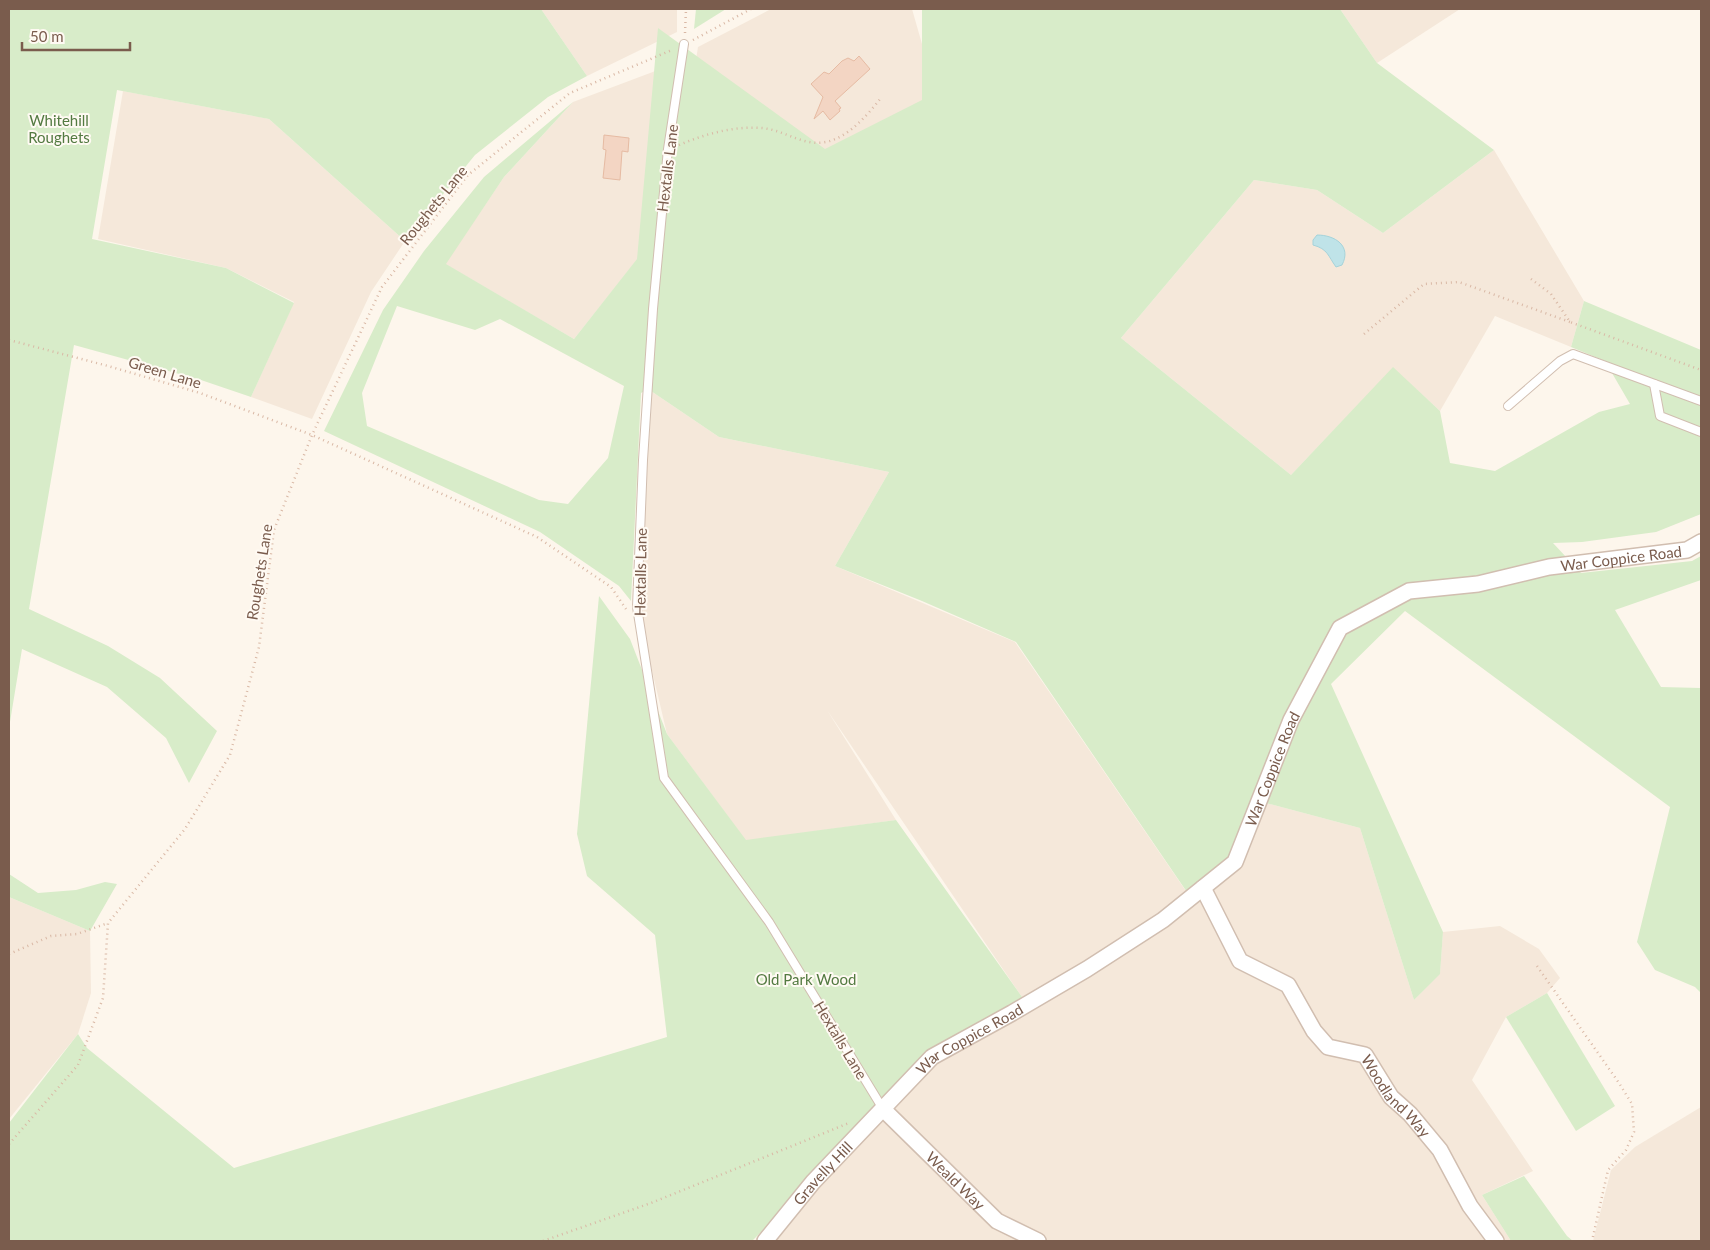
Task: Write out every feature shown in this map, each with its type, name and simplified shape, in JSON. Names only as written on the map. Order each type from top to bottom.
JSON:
[{"type":"street","name":"War Coppice Road","points":[[883,1109],[932,1057],[1087,969],[1163,920],[1235,862],[1292,720],[1340,628],[1409,591],[1478,584],[1549,567],[1687,550],[1701,542]]},
{"type":"street","name":"Woodland Way","points":[[1203,888],[1240,961],[1288,985],[1314,1031],[1328,1046],[1365,1055],[1391,1097],[1410,1114],[1440,1150],[1470,1206],[1496,1241]]},
{"type":"street","name":"Gravelly Hill","points":[[765,1241],[813,1182],[883,1109]]},
{"type":"street","name":"Weald Way","points":[[883,1109],[996,1221],[1038,1241]]},
{"type":"lane","name":"Hextalls Lane","points":[[684,44],[668,149],[653,309],[636,607],[664,778],[769,922],[883,1109]]},
{"type":"lane","points":[[1508,406],[1560,361],[1573,354],[1701,401]]},
{"type":"lane","points":[[1654,384],[1660,416],[1701,432]]},
{"type":"path","points":[[684,44],[686,9]]},
{"type":"path","points":[[684,44],[751,9]]},
{"type":"path","name":"Roughets Lane","points":[[108,924],[185,829],[230,755],[259,647],[274,530],[312,435],[382,287],[468,176],[570,93],[684,44]]},
{"type":"path","points":[[668,149],[719,131],[748,128],[763,128],[810,143],[828,141],[844,135],[881,98]]},
{"type":"path","points":[[1531,279],[1551,294],[1570,322]]},
{"type":"path","points":[[1364,334],[1424,284],[1459,282],[1701,370]]},
{"type":"path","name":"Green Lane","points":[[9,340],[200,393],[312,435],[537,537],[611,587],[640,631]]},
{"type":"path","points":[[9,954],[51,936],[77,934],[108,924],[103,998],[78,1065],[9,1144]]},
{"type":"path","points":[[1537,966],[1620,1083],[1632,1104],[1634,1132],[1626,1150],[1608,1170],[1592,1241]]},
{"type":"path","points":[[543,1241],[651,1203],[857,1120]]},
{"type":"shaded area","points":[[541,9],[677,9],[677,32],[587,76]]},
{"type":"shaded area","points":[[771,9],[912,9],[940,107],[819,169],[691,91],[698,47]]},
{"type":"shaded area","points":[[1340,9],[1460,9],[1377,63]]},
{"type":"shaded area","points":[[674,64],[649,245],[574,339],[445,264],[504,177],[573,102]]},
{"type":"shaded area","points":[[123,91],[269,119],[405,241],[371,292],[312,419],[251,397],[294,302],[226,268],[98,239]]},
{"type":"shaded area","points":[[1494,150],[1584,301],[1571,347],[1495,316],[1440,411],[1393,368],[1291,475],[1121,338],[1254,180],[1317,190],[1383,233]]},
{"type":"shaded area","points":[[648,389],[719,437],[889,472],[835,566],[1015,642],[1190,897],[1262,802],[1360,828],[1414,1000],[1440,973],[1443,932],[1500,926],[1539,949],[1560,978],[1547,993],[1506,1017],[1472,1080],[1533,1171],[1482,1195],[1511,1241],[767,1241],[932,1057],[1026,1003],[827,710],[896,820],[746,841],[667,734],[637,607]]},
{"type":"shaded area","points":[[9,897],[90,931],[91,993],[78,1034],[9,1119]]},
{"type":"shaded area","points":[[1701,1107],[1701,1241],[1593,1241],[1611,1170],[1635,1147]]},
{"type":"green space","name":"Whitehill Roughets","points":[[9,9],[541,9],[587,76],[548,97],[475,155],[405,241],[269,119],[117,90],[92,239],[226,268],[294,303],[251,397],[201,380],[74,345],[29,609],[108,646],[160,678],[217,731],[189,783],[166,738],[107,687],[22,649],[9,728]]},
{"type":"green space","points":[[696,9],[726,9],[694,29]]},
{"type":"green space","points":[[922,9],[1340,9],[1377,63],[1494,150],[1383,233],[1317,190],[1254,180],[1121,338],[1291,475],[1393,367],[1440,411],[1450,463],[1495,471],[1599,412],[1630,404],[1605,361],[1571,347],[1584,301],[1701,350],[1701,514],[1656,532],[1582,542],[1553,543],[1581,573],[1692,561],[1701,556],[1701,580],[1615,610],[1661,687],[1701,688],[1701,993],[1695,987],[1655,970],[1637,942],[1670,807],[1405,611],[1331,684],[1443,932],[1440,974],[1414,1000],[1360,828],[1262,802],[1235,862],[1191,898],[1016,642],[835,566],[889,472],[719,437],[648,389],[641,393],[631,601],[619,586],[540,532],[324,431],[383,310],[424,251],[484,177],[573,102],[504,177],[446,264],[574,339],[637,259],[658,28],[825,149],[922,100]],"holes":[[[397,306],[475,330],[500,319],[624,386],[608,458],[568,504],[539,500],[367,426],[362,393]]]},
{"type":"green space","name":"Old Park Wood","points":[[599,596],[630,639],[667,734],[746,840],[896,820],[1027,1004],[932,1057],[753,1240],[9,1241],[9,1123],[78,1034],[87,1048],[234,1168],[667,1037],[655,935],[587,876],[577,834]]},
{"type":"green space","points":[[9,874],[38,893],[76,890],[105,882],[117,884],[90,931],[9,897]]},
{"type":"green space","points":[[1547,993],[1615,1106],[1576,1131],[1506,1017]]},
{"type":"green space","points":[[1524,1176],[1567,1236],[1573,1241],[1511,1241],[1482,1195]]},
{"type":"water","points":[[1317,235],[1330,237],[1340,243],[1345,252],[1342,265],[1336,267],[1325,251],[1313,245],[1313,240]]},
{"type":"building","points":[[859,56],[870,69],[835,101],[841,108],[839,109],[840,111],[830,120],[823,111],[814,119],[823,97],[811,84],[824,72],[829,74],[842,61],[848,58],[854,61]]},
{"type":"building","points":[[604,135],[629,138],[628,152],[622,151],[620,180],[603,178],[606,150],[603,149]]}]
